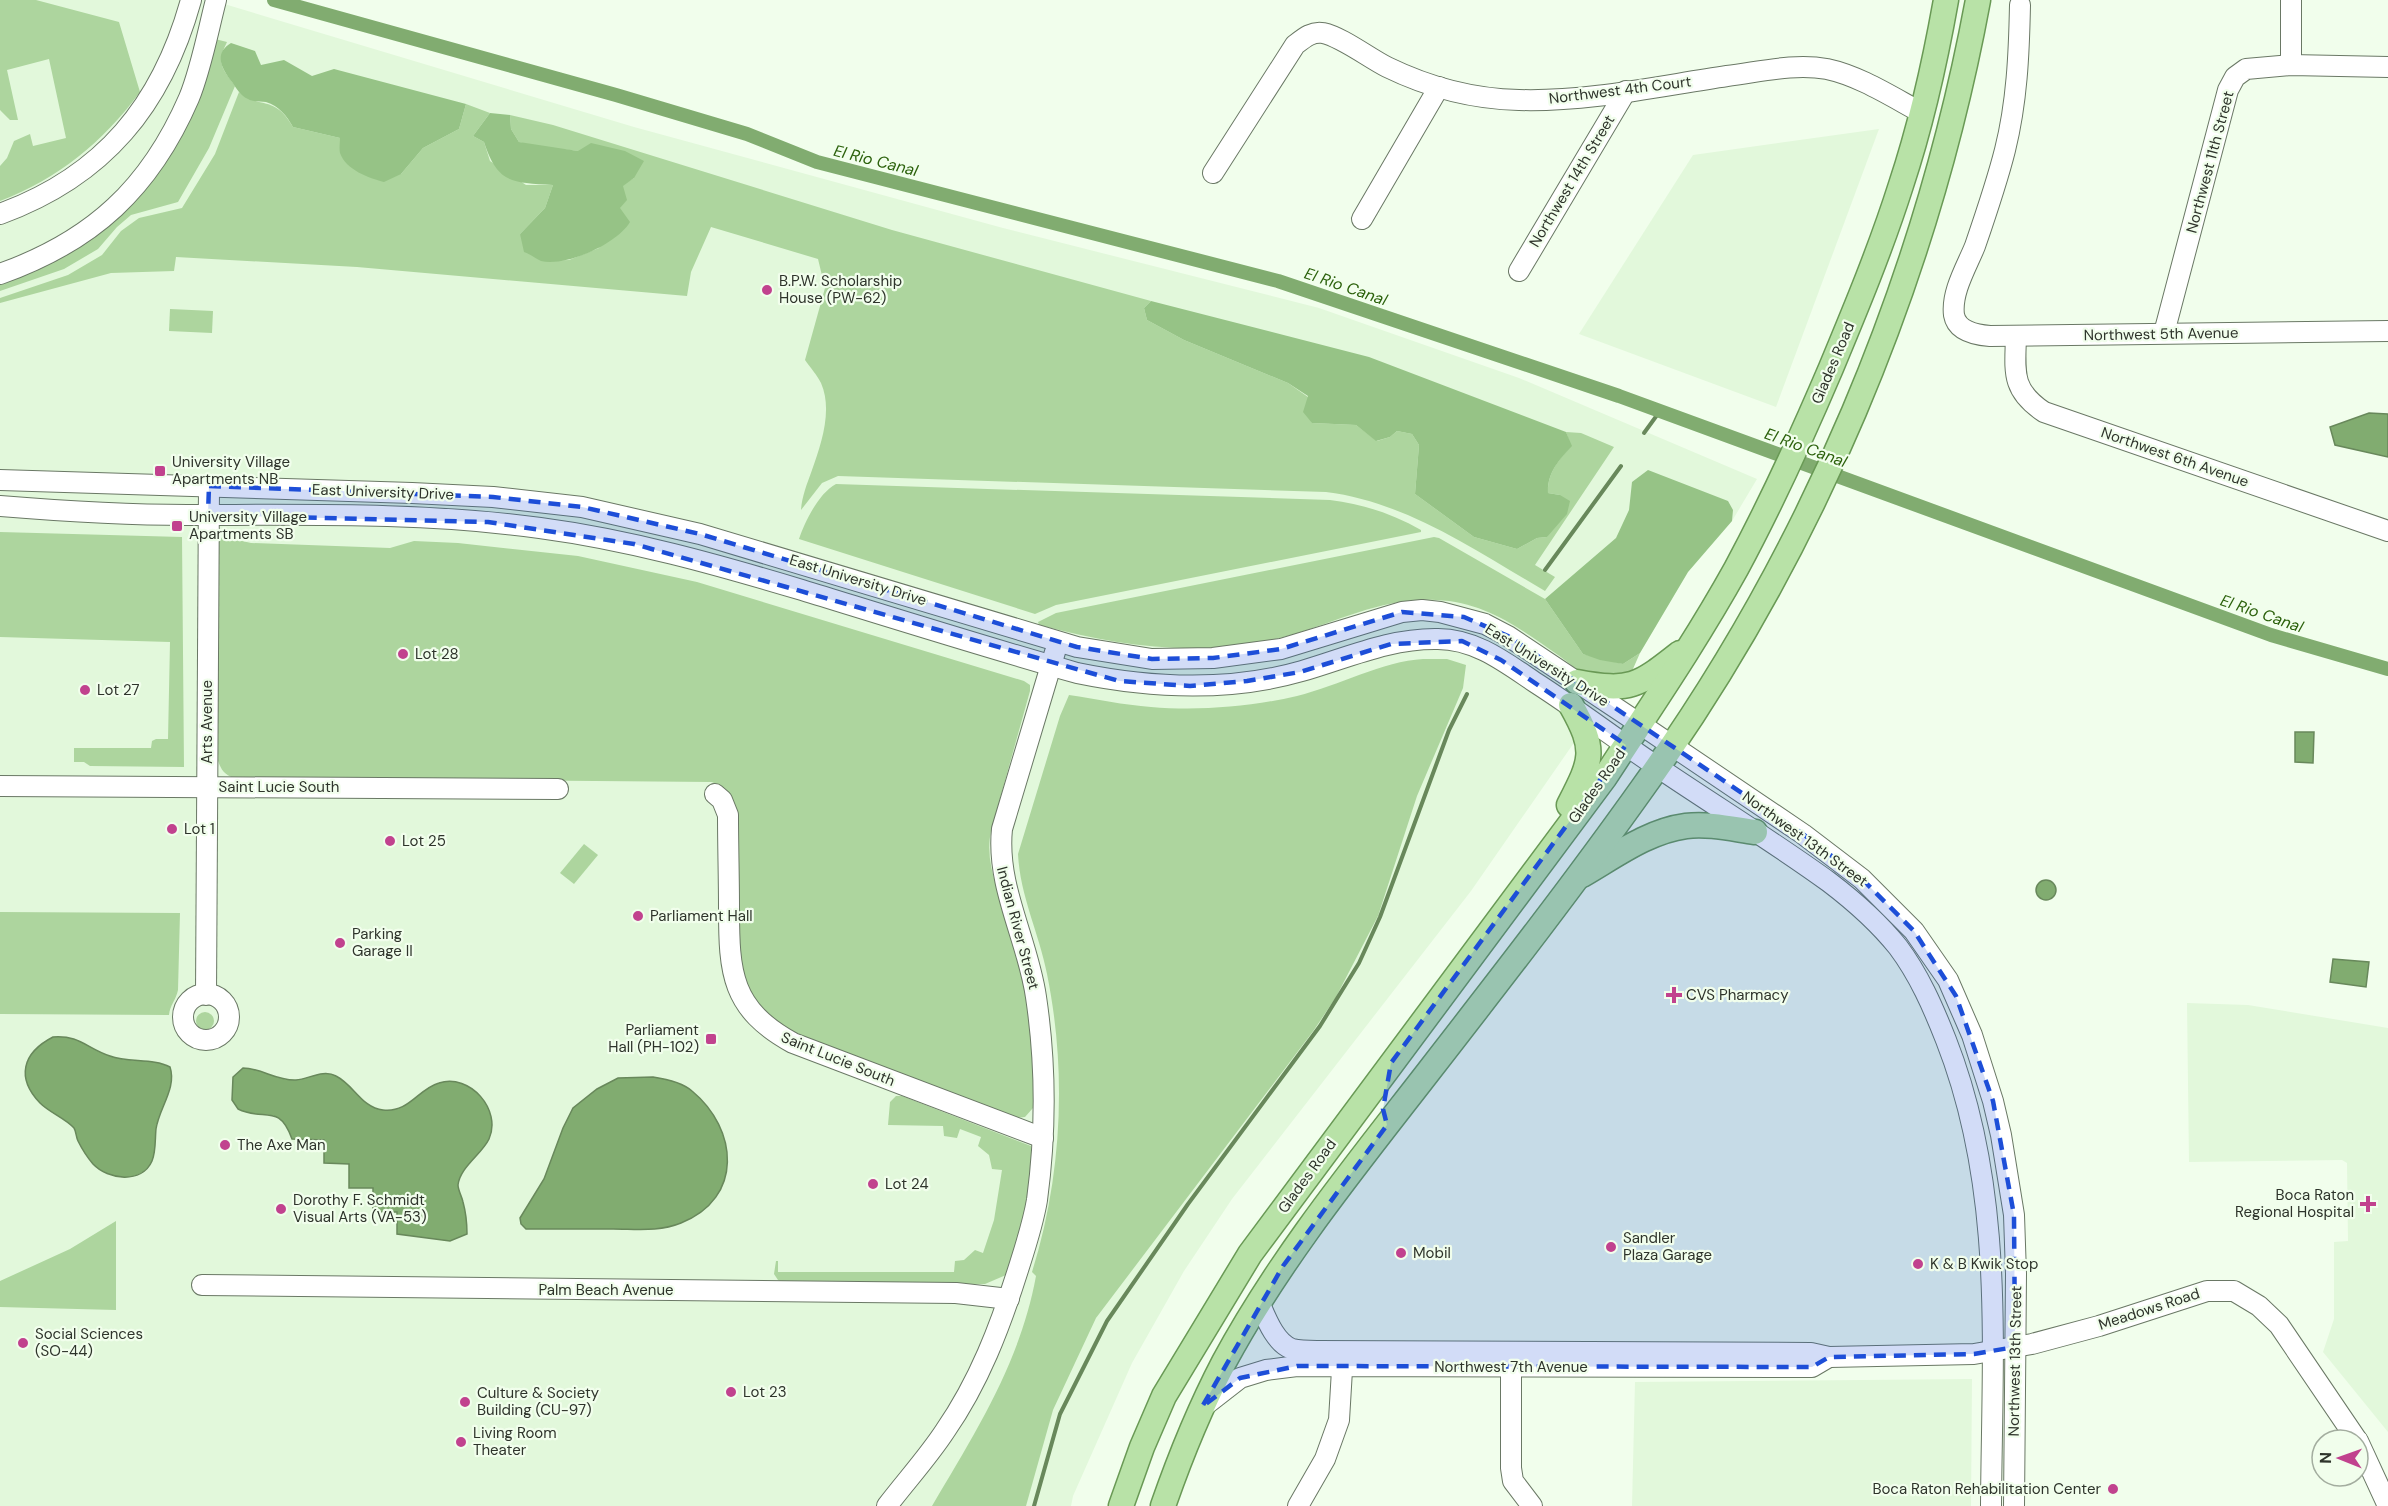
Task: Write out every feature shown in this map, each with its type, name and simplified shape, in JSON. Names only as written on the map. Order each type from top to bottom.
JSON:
[{"type":"main road","name":"Glades Road","points":[[1121,1506],[1164,1395],[1250,1254],[1532,876],[1626,745],[1693,642],[1766,512],[1810,417],[1862,293],[1901,186],[1922,113],[1946,0]]},
{"type":"main road","points":[[1163,1506],[1202,1407],[1259,1302],[1387,1125],[1672,747],[1750,618],[1801,526],[1846,429],[1896,304],[1952,118],[1978,0]]},
{"type":"main road","points":[[1577,682],[1614,687],[1639,683],[1693,642]]},
{"type":"main road","points":[[1532,876],[1582,781],[1588,764],[1588,740],[1571,705]]},
{"type":"main road","points":[[1572,881],[1646,838],[1669,830],[1688,826],[1755,832]]},
{"type":"main road","points":[[1387,1125],[1383,1109],[1391,1063]]},
{"type":"street","points":[[0,214],[24,205],[62,184],[86,167],[124,132],[153,94],[165,72],[176,50],[191,0]]},
{"type":"street","points":[[2291,0],[2291,66],[2388,67]]},
{"type":"street","points":[[0,274],[45,256],[88,231],[123,200],[141,180],[168,140],[190,96],[216,2]]},
{"type":"street","name":"Northwest 5th Avenue","points":[[2020,5],[2019,59],[2014,111],[1990,201],[1962,275],[1954,316],[1960,327],[1972,334],[2016,336],[2388,331]]},
{"type":"street","name":"Northwest 4th Court","points":[[1213,173],[1295,45],[1306,36],[1321,32],[1334,36],[1390,68],[1439,87],[1472,94],[1518,100],[1550,100],[1785,68],[1813,67],[1835,71],[1856,79],[1922,113]]},
{"type":"street","name":"Northwest 11th Street","points":[[2164,333],[2228,90],[2235,77],[2246,69],[2291,66]]},
{"type":"street","points":[[1362,219],[1439,87]]},
{"type":"street","name":"Northwest 14th Street","points":[[1520,271],[1626,91]]},
{"type":"street","name":"Northwest 6th Avenue","points":[[2016,336],[2015,376],[2020,390],[2032,404],[2044,412],[2388,531]]},
{"type":"street","name":"East University Drive","points":[[0,480],[493,497],[582,507],[700,534],[1058,641],[1117,655],[1152,659],[1213,658],[1281,649],[1388,615],[1422,610],[1448,614],[1485,624],[1577,682],[1672,747]]},
{"type":"street","name":"Arts Avenue","points":[[206,994],[209,486]]},
{"type":"street","name":"East University Drive","points":[[0,506],[68,511],[465,520],[586,535],[634,544],[705,562],[1051,665],[1119,681],[1155,685],[1221,684],[1300,672],[1391,644],[1440,638],[1462,641],[1482,649],[1571,705],[1657,767]]},
{"type":"street","name":"Indian River Street","points":[[886,1506],[946,1430],[990,1350],[1009,1299],[1035,1211],[1042,1138],[1044,1082],[1041,1031],[1034,983],[1004,879],[1000,848],[1002,829],[1058,641]]},
{"type":"street","name":"Northwest 13th Street","points":[[1672,747],[1803,834],[1862,879],[1914,931],[1948,980],[1956,996],[1986,1076],[2001,1135],[2014,1215],[2016,1274],[2014,1506]]},
{"type":"street","name":"Northwest 13th Street","points":[[1657,767],[1829,882],[1865,912],[1898,948],[1932,1005],[1963,1085],[1984,1183],[1992,1268],[1991,1506]]},
{"type":"street","name":"Saint Lucie South","points":[[0,786],[558,789]]},
{"type":"street","name":"Saint Lucie South","points":[[715,794],[722,800],[728,815],[730,965],[738,990],[760,1020],[769,1029],[793,1043],[1042,1138]]},
{"type":"street","name":"Palm Beach Avenue","points":[[202,1285],[957,1293],[1009,1299]]},
{"type":"street","name":"Meadows Road","points":[[2015,1347],[2099,1326],[2208,1291],[2234,1292],[2259,1306],[2279,1325],[2349,1428]]},
{"type":"street","name":"Northwest 7th Avenue","points":[[1259,1302],[1270,1326],[1282,1342],[1292,1349],[1343,1359]]},
{"type":"street","name":"Northwest 7th Avenue","points":[[1202,1407],[1240,1378],[1252,1373],[1343,1359],[1511,1359],[1812,1367],[1829,1357],[1974,1354],[2015,1347]]},
{"type":"street","points":[[1298,1506],[1330,1448],[1339,1420],[1343,1359]]},
{"type":"street","points":[[1511,1359],[1511,1468],[1513,1481],[1532,1506]]},
{"type":"street","name":"Meadows Road","points":[[2370,1467],[2388,1506]]},
{"type":"highlighted area","points":[[209,486],[493,497],[582,507],[700,534],[1077,647],[1152,659],[1213,658],[1281,649],[1402,612],[1464,617],[1508,636],[1803,834],[1862,879],[1914,931],[1956,996],[1993,1101],[2014,1215],[2015,1347],[1974,1354],[1829,1357],[1812,1367],[1297,1366],[1240,1378],[1202,1407],[1283,1266],[1387,1125],[1383,1109],[1391,1063],[1626,745],[1501,660],[1462,641],[1391,644],[1300,672],[1247,681],[1190,686],[1119,681],[634,544],[488,522],[208,515]]},
{"type":"shaded area","points":[[0,0],[211,0],[634,127],[1003,228],[1319,308],[1519,378],[1757,479],[1732,521],[1688,572],[1640,653],[1621,675],[1471,891],[1232,1199],[1184,1271],[1132,1363],[1073,1496],[1071,1506],[0,1506]]},
{"type":"shaded area","points":[[0,0],[36,0],[119,22],[140,92],[111,127],[78,157],[41,182],[0,201],[0,166],[7,158],[14,141],[30,134],[33,146],[66,138],[49,59],[7,70],[18,120],[10,120],[0,110]]},
{"type":"shaded area","points":[[215,39],[227,42],[221,61],[235,86],[209,148],[178,202],[131,215],[98,249],[64,269],[0,291],[0,283],[63,256],[91,238],[117,218],[140,195],[161,169],[195,109]]},
{"type":"shaded area","points":[[231,43],[255,51],[261,65],[284,60],[312,76],[334,69],[466,104],[459,129],[423,148],[401,174],[384,182],[372,178],[353,169],[343,159],[340,151],[340,138],[293,127],[275,106],[245,98],[225,72],[221,62],[222,52]]},
{"type":"shaded area","points":[[239,92],[280,110],[293,127],[340,138],[401,174],[423,148],[459,129],[466,104],[490,113],[473,136],[484,142],[490,161],[526,185],[553,185],[545,208],[520,234],[542,261],[569,260],[599,248],[620,208],[622,185],[634,178],[578,151],[533,146],[519,142],[511,129],[510,115],[553,125],[892,230],[1151,301],[1144,308],[1147,320],[1184,340],[1288,383],[1308,397],[1312,423],[1356,425],[1377,441],[1390,437],[1397,431],[1412,434],[1419,445],[1415,494],[1474,537],[1517,549],[1537,538],[1547,537],[1560,495],[1548,493],[1549,479],[1562,456],[1571,446],[1566,432],[1581,433],[1614,447],[1535,565],[1555,577],[1545,591],[1467,545],[1413,517],[1356,497],[1326,492],[838,476],[822,483],[801,510],[802,500],[822,439],[826,416],[821,383],[805,360],[825,288],[818,259],[711,227],[691,272],[687,296],[357,267],[176,257],[174,271],[111,273],[0,303],[0,298],[68,275],[102,255],[121,231],[139,218],[182,208],[215,154]]},
{"type":"shaded area","points":[[490,113],[510,115],[511,129],[519,142],[578,151],[591,143],[625,151],[644,161],[634,178],[623,186],[627,200],[620,208],[630,222],[603,246],[564,261],[541,261],[524,252],[520,234],[545,208],[553,185],[517,181],[501,174],[489,156],[484,142],[473,136]]},
{"type":"shaded area","points":[[1879,129],[1776,407],[1579,334],[1693,155]]},
{"type":"shaded area","points":[[1151,301],[1369,357],[1566,432],[1572,446],[1552,473],[1548,493],[1560,495],[1570,501],[1567,514],[1547,537],[1537,538],[1517,549],[1474,537],[1415,494],[1419,445],[1412,434],[1397,431],[1390,437],[1376,441],[1356,425],[1312,423],[1303,412],[1308,396],[1288,383],[1184,340],[1147,320],[1144,308]]},
{"type":"shaded area","points":[[170,309],[213,311],[212,333],[169,331]]},
{"type":"shaded area","points":[[2369,413],[2388,414],[2388,457],[2335,445],[2330,427]]},
{"type":"shaded area","points":[[1648,470],[1728,501],[1733,510],[1732,521],[1688,572],[1640,653],[1623,664],[1600,660],[1583,654],[1545,599],[1616,538],[1629,510],[1632,482]]},
{"type":"shaded area","points":[[836,484],[1330,500],[1377,510],[1410,524],[1421,532],[1056,605],[1035,614],[799,539],[818,501]]},
{"type":"shaded area","points":[[0,532],[182,537],[184,767],[90,766],[84,762],[74,762],[74,748],[151,748],[152,741],[168,739],[170,642],[0,637]]},
{"type":"shaded area","points":[[1434,537],[1545,599],[1583,654],[1623,664],[1640,653],[1629,678],[1585,674],[1530,635],[1501,618],[1471,606],[1436,600],[1398,602],[1380,606],[1291,635],[1228,647],[1196,648],[1133,644],[1070,633],[1039,625],[1038,622],[1056,613]]},
{"type":"shaded area","points":[[220,538],[251,543],[390,548],[414,541],[458,543],[578,556],[697,582],[1024,681],[1030,685],[989,843],[994,879],[1015,941],[1025,986],[1033,1050],[1035,1099],[1033,1108],[1025,1117],[1016,1118],[799,1037],[762,1009],[747,986],[737,945],[736,806],[720,786],[712,782],[234,778],[224,772],[216,755],[219,542]]},
{"type":"shaded area","points":[[1423,659],[1447,659],[1466,665],[1463,688],[1417,796],[1378,916],[1336,997],[1314,1030],[1096,1318],[1053,1410],[1026,1506],[932,1506],[965,1451],[1008,1367],[1029,1308],[1036,1276],[1032,1272],[1050,1199],[1058,1124],[1057,1048],[1044,959],[1022,885],[1018,854],[1060,716],[1069,695],[1131,705],[1169,708],[1243,705],[1313,692],[1392,664]]},
{"type":"shaded area","points":[[2295,732],[2314,732],[2313,763],[2295,762]]},
{"type":"shaded area","points":[[584,844],[598,855],[574,884],[560,873]]},
{"type":"shaded area","points":[[2046,880],[2053,883],[2056,890],[2053,897],[2046,900],[2039,897],[2036,890],[2039,883]]},
{"type":"shaded area","points":[[0,912],[180,913],[178,990],[169,1015],[0,1014]]},
{"type":"shaded area","points":[[2333,959],[2369,962],[2366,987],[2330,982]]},
{"type":"shaded area","name":"Boca Raton Regional Hospital","points":[[2187,1003],[2248,1005],[2388,1028],[2388,1432],[2323,1352],[2334,1319],[2334,1242],[2348,1241],[2347,1163],[2342,1160],[2189,1162]]},
{"type":"shaded area","points":[[205,1012],[211,1015],[214,1021],[211,1027],[205,1030],[199,1027],[196,1021],[199,1015]]},
{"type":"shaded area","points":[[53,1037],[77,1040],[117,1058],[156,1062],[170,1067],[171,1083],[156,1129],[152,1161],[141,1173],[124,1177],[107,1174],[99,1169],[83,1150],[74,1128],[44,1107],[32,1094],[25,1075],[29,1058],[43,1043]]},
{"type":"shaded area","points":[[243,1068],[289,1080],[331,1074],[342,1080],[369,1105],[383,1110],[400,1108],[439,1083],[451,1081],[462,1083],[472,1089],[481,1096],[487,1106],[492,1128],[486,1145],[467,1166],[458,1185],[465,1210],[467,1234],[450,1241],[397,1234],[397,1212],[373,1212],[373,1188],[349,1188],[349,1164],[324,1163],[324,1140],[292,1139],[282,1121],[276,1117],[247,1113],[238,1109],[232,1100],[233,1077]]},
{"type":"shaded area","points":[[653,1077],[684,1085],[707,1107],[719,1124],[725,1143],[727,1162],[724,1180],[716,1197],[701,1212],[681,1223],[664,1228],[526,1229],[521,1224],[520,1218],[544,1179],[573,1108],[597,1089],[618,1078]]},
{"type":"shaded area","points":[[896,1096],[902,1096],[1031,1146],[1031,1173],[1026,1212],[1016,1250],[1006,1275],[985,1284],[785,1283],[778,1280],[774,1274],[776,1261],[778,1261],[778,1272],[954,1272],[955,1261],[964,1260],[975,1250],[983,1253],[994,1220],[1002,1170],[992,1169],[989,1155],[978,1146],[981,1137],[960,1129],[957,1138],[944,1136],[943,1126],[888,1125],[890,1102]]},
{"type":"shaded area","points":[[116,1221],[116,1310],[0,1307],[0,1281],[70,1249]]},
{"type":"shaded area","points":[[1972,1379],[1971,1506],[1632,1506],[1635,1382]]},
{"type":"waterway","name":"El Rio Canal","points":[[274,0],[616,95],[747,134],[817,162],[1278,281],[1619,396],[2271,635],[2388,669]]},
{"type":"waterway","points":[[1644,433],[1660,411]]},
{"type":"waterway","points":[[1545,570],[1621,466]]},
{"type":"waterway","points":[[1034,1506],[1060,1414],[1107,1321],[1188,1204],[1320,1026],[1359,963],[1380,917],[1449,730],[1467,694]]},
{"type":"place","name":"B.P.W. Scholarship House (PW-62)","points":[[767,290]]},
{"type":"place","name":"University Village Apartments NB","points":[[160,471]]},
{"type":"place","name":"University Village Apartments SB","points":[[177,526]]},
{"type":"place","name":"Lot 28","points":[[403,654]]},
{"type":"place","name":"Lot 27","points":[[85,690]]},
{"type":"place","name":"Lot 1","points":[[172,829]]},
{"type":"place","name":"Lot 25","points":[[390,841]]},
{"type":"place","name":"Parliament Hall","points":[[638,916]]},
{"type":"place","name":"Parking Garage II","points":[[340,943]]},
{"type":"place","name":"CVS Pharmacy","points":[[1674,995]]},
{"type":"place","name":"Parliament Hall (PH-102)","points":[[711,1039]]},
{"type":"place","name":"The Axe Man","points":[[225,1145]]},
{"type":"place","name":"Lot 24","points":[[873,1184]]},
{"type":"place","name":"Boca Raton Regional Hospital","points":[[2368,1204]]},
{"type":"place","name":"Dorothy F. Schmidt Visual Arts (VA-53)","points":[[281,1209]]},
{"type":"place","name":"Sandler Plaza Garage","points":[[1611,1247]]},
{"type":"place","name":"Mobil","points":[[1401,1253]]},
{"type":"place","name":"K & B Kwik Stop","points":[[1918,1264]]},
{"type":"place","name":"Social Sciences (SO-44)","points":[[23,1343]]},
{"type":"place","name":"Lot 23","points":[[731,1392]]},
{"type":"place","name":"Culture & Society Building (CU-97)","points":[[465,1402]]},
{"type":"place","name":"Living Room Theater","points":[[461,1442]]},
{"type":"place","name":"Boca Raton Rehabilitation Center","points":[[2113,1489]]}]
